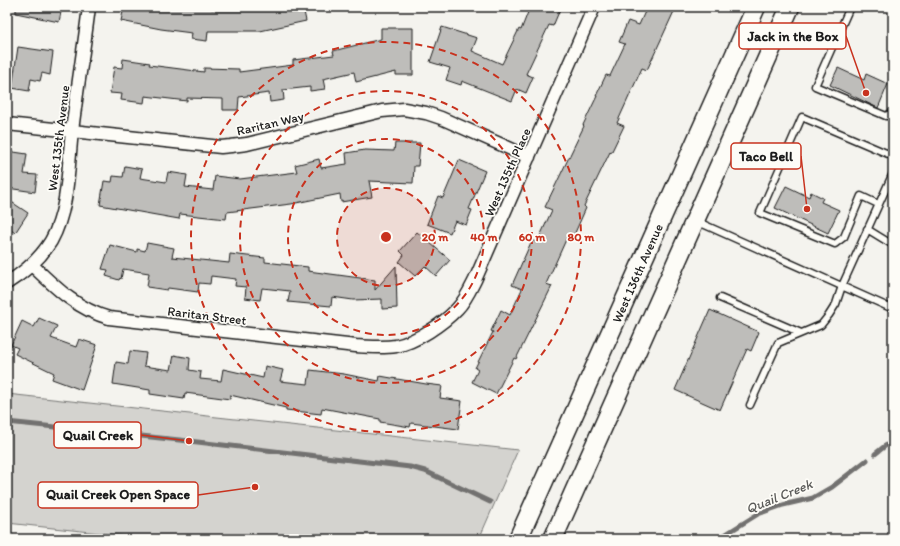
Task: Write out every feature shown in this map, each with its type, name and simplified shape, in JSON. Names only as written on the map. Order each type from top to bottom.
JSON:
[{"type":"main road","name":"West 136th Avenue","points":[[518,539],[756,7]]},
{"type":"main road","points":[[553,539],[790,7]]},
{"type":"street","name":"West 135th Avenue","points":[[32,265],[50,241],[57,228],[61,214],[66,190],[72,131],[89,7]]},
{"type":"street","name":"West 135th Place","points":[[425,334],[457,309],[475,280],[594,7]]},
{"type":"street","name":"Raritan Way","points":[[7,124],[221,147],[254,142],[382,112],[404,110],[426,113],[441,118],[529,157]]},
{"type":"street","points":[[7,283],[32,265]]},
{"type":"street","name":"Raritan Street","points":[[32,265],[56,289],[81,307],[109,318],[371,347],[397,346],[410,342],[425,334]]},
{"type":"lane","points":[[850,7],[815,86],[886,116],[893,112]]},
{"type":"lane","points":[[878,204],[861,196],[844,237],[835,244],[760,213],[802,117],[893,156]]},
{"type":"lane","points":[[750,405],[778,343],[821,325],[836,304],[842,286],[893,172]]},
{"type":"lane","points":[[695,221],[893,309]]},
{"type":"lane","points":[[867,230],[893,245]]},
{"type":"lane","points":[[720,298],[801,334]]},
{"type":"shaded area","points":[[7,394],[518,450],[479,539],[155,539],[7,523]]},
{"type":"building","points":[[16,7],[62,7],[59,22],[16,13]]},
{"type":"building","points":[[124,7],[211,7],[211,9],[237,9],[237,7],[303,7],[306,21],[260,31],[208,31],[207,41],[191,39],[192,33],[161,29],[121,21]]},
{"type":"building","points":[[530,7],[561,7],[553,26],[549,25],[526,74],[533,77],[526,93],[517,89],[512,101],[462,81],[461,85],[446,80],[450,68],[430,62],[442,27],[477,38],[472,51],[502,64],[519,29],[521,30]]},
{"type":"building","points":[[647,7],[676,7],[647,70],[642,68],[617,123],[624,126],[584,206],[586,208],[574,235],[569,233],[546,284],[552,286],[516,359],[514,358],[496,394],[472,382],[478,370],[475,368],[493,332],[491,331],[501,310],[510,315],[522,289],[512,285],[532,240],[537,243],[552,210],[545,207],[584,126],[583,125],[606,75],[610,76],[625,44],[619,42],[628,21],[639,25]]},
{"type":"building","points":[[381,28],[413,28],[413,75],[396,75],[396,72],[356,82],[354,72],[323,79],[325,89],[310,91],[310,87],[283,90],[284,100],[270,102],[269,93],[239,97],[238,110],[223,110],[223,99],[187,98],[187,101],[145,96],[144,103],[121,100],[122,94],[110,93],[114,67],[122,68],[123,59],[150,63],[149,65],[204,72],[204,68],[239,69],[239,72],[293,65],[293,60],[334,55],[333,51],[381,39]]},
{"type":"building","points":[[18,47],[53,52],[50,75],[42,73],[40,81],[31,79],[29,91],[12,88]]},
{"type":"building","points":[[838,68],[864,80],[866,74],[888,84],[878,108],[830,85]]},
{"type":"building","points":[[395,143],[420,143],[418,166],[414,166],[413,183],[369,181],[372,197],[341,202],[340,194],[291,204],[227,212],[226,219],[180,214],[179,219],[100,205],[104,181],[112,182],[113,176],[123,177],[125,166],[142,169],[140,178],[166,182],[168,172],[187,175],[185,187],[213,190],[215,176],[240,179],[297,172],[295,165],[319,159],[321,168],[347,164],[346,153],[365,150],[394,151]]},
{"type":"building","points":[[7,151],[27,154],[24,174],[37,175],[35,192],[7,188]]},
{"type":"building","points":[[459,160],[485,171],[469,209],[472,210],[466,225],[455,221],[450,233],[427,224],[438,196],[443,198]]},
{"type":"building","points":[[786,186],[809,197],[811,192],[823,198],[821,202],[839,210],[828,233],[775,208]]},
{"type":"building","points":[[7,199],[28,213],[15,233],[7,227]]},
{"type":"building","points":[[417,232],[450,260],[436,276],[425,266],[415,276],[399,262],[404,255],[400,251]]},
{"type":"building","points":[[147,243],[174,248],[172,257],[229,263],[230,254],[265,258],[265,262],[308,267],[308,271],[375,280],[375,290],[396,266],[397,308],[382,309],[382,299],[353,300],[332,297],[331,306],[288,302],[290,291],[262,288],[260,300],[245,298],[246,287],[235,286],[236,279],[211,276],[210,284],[199,283],[198,292],[147,287],[149,273],[123,269],[121,279],[120,278],[119,280],[106,276],[108,270],[102,269],[110,245],[137,252],[137,249],[145,251]]},
{"type":"building","points":[[710,310],[759,332],[751,351],[747,349],[720,410],[675,390]]},
{"type":"building","points":[[39,318],[57,326],[51,338],[76,347],[79,339],[97,345],[82,390],[52,379],[54,373],[15,354],[18,348],[11,345],[22,321],[34,327]]},
{"type":"building","points":[[130,351],[146,353],[144,366],[171,370],[174,355],[190,358],[189,370],[201,372],[200,379],[221,381],[223,369],[263,378],[265,366],[283,370],[280,381],[308,384],[310,370],[344,374],[379,381],[380,376],[442,386],[440,398],[462,401],[458,429],[411,423],[410,427],[380,422],[380,419],[322,408],[321,414],[286,410],[286,408],[230,395],[230,399],[185,393],[184,399],[150,394],[150,390],[113,384],[116,362],[128,364]]},
{"type":"waterway","name":"Quail Creek","points":[[7,422],[189,441],[410,467],[425,471],[490,502]]},
{"type":"waterway","name":"Quail Creek","points":[[875,454],[893,441]]},
{"type":"waterway","name":"Quail Creek","points":[[718,539],[758,514],[783,505],[813,498],[832,487],[867,460]]},
{"type":"place","name":"Jack in the Box","points":[[866,93]]},
{"type":"place","name":"Taco Bell","points":[[807,209]]},
{"type":"place","name":"Quail Creek","points":[[189,441]]},
{"type":"place","name":"Quail Creek Open Space","points":[[255,487]]}]
